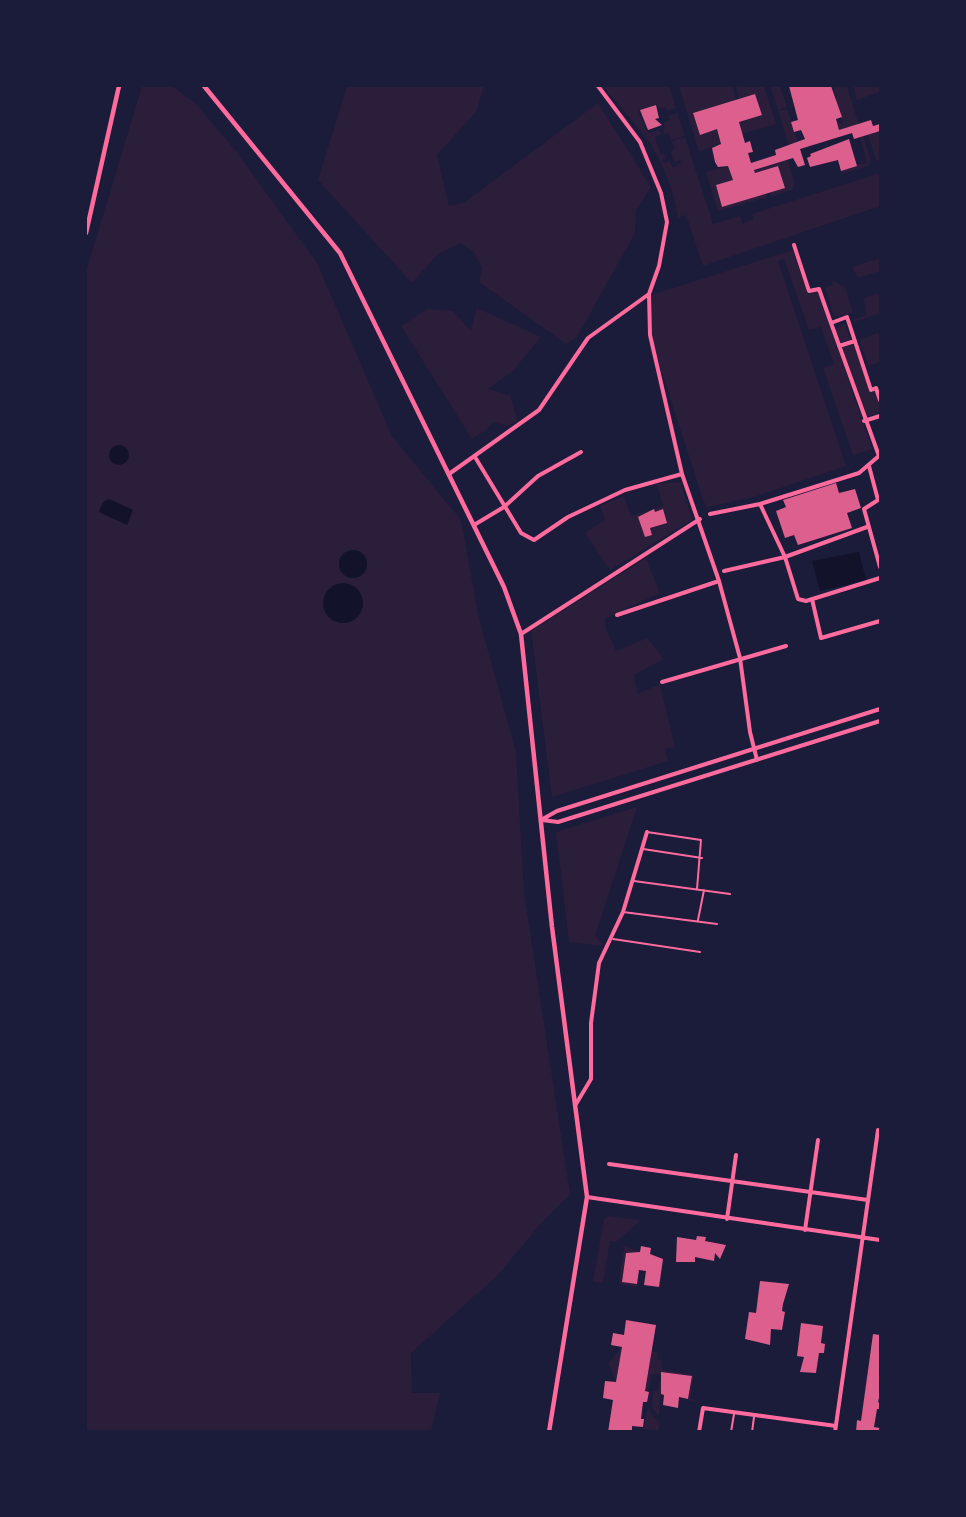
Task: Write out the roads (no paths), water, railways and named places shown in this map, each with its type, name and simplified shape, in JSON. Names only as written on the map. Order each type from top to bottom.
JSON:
[{"type":"street","points":[[86,233],[119,86]]},
{"type":"street","points":[[204,86],[340,253],[504,587],[521,634],[587,1197],[549,1431]]},
{"type":"street","points":[[598,86],[640,142],[662,199],[667,222],[659,266],[649,294],[650,335],[682,474],[700,519],[740,658],[757,760]]},
{"type":"street","points":[[710,514],[760,504],[859,473],[880,455],[864,422],[819,289],[809,291],[794,245]]},
{"type":"street","points":[[449,474],[539,410],[588,338],[649,294]]},
{"type":"street","points":[[831,323],[847,317],[871,390],[876,388],[880,400]]},
{"type":"street","points":[[839,346],[855,341]]},
{"type":"street","points":[[864,422],[880,416]]},
{"type":"street","points":[[474,525],[504,507],[538,476],[581,452]]},
{"type":"street","points":[[475,457],[521,533],[534,540],[568,518],[625,490],[682,474]]},
{"type":"street","points":[[869,466],[879,500],[864,509],[867,527],[880,567]]},
{"type":"street","points":[[760,504],[785,557],[798,599],[812,599],[880,578]]},
{"type":"street","points":[[521,634],[700,519]]},
{"type":"street","points":[[724,572],[785,557],[867,527]]},
{"type":"street","points":[[617,615],[719,581]]},
{"type":"street","points":[[812,599],[821,638],[880,621]]},
{"type":"street","points":[[662,682],[786,646]]},
{"type":"street","points":[[541,820],[557,811],[880,709]]},
{"type":"street","points":[[541,820],[558,822],[880,721]]},
{"type":"street","points":[[575,1105],[591,1079],[591,1023],[599,963],[623,912],[647,832]]},
{"type":"street","points":[[699,1431],[702,1408],[836,1429],[878,1130]]},
{"type":"street","points":[[806,1230],[818,1140]]},
{"type":"street","points":[[728,1219],[736,1155]]},
{"type":"street","points":[[609,1164],[868,1200]]},
{"type":"street","points":[[587,1197],[880,1240]]},
{"type":"lane","points":[[647,832],[701,840],[702,858],[697,889]]},
{"type":"lane","points":[[643,849],[702,858]]},
{"type":"lane","points":[[634,881],[730,894]]},
{"type":"lane","points":[[698,921],[704,890]]},
{"type":"lane","points":[[623,912],[717,924]]},
{"type":"lane","points":[[612,939],[700,952]]},
{"type":"lane","points":[[731,1431],[734,1412]]},
{"type":"lane","points":[[752,1431],[755,1415]]}]
